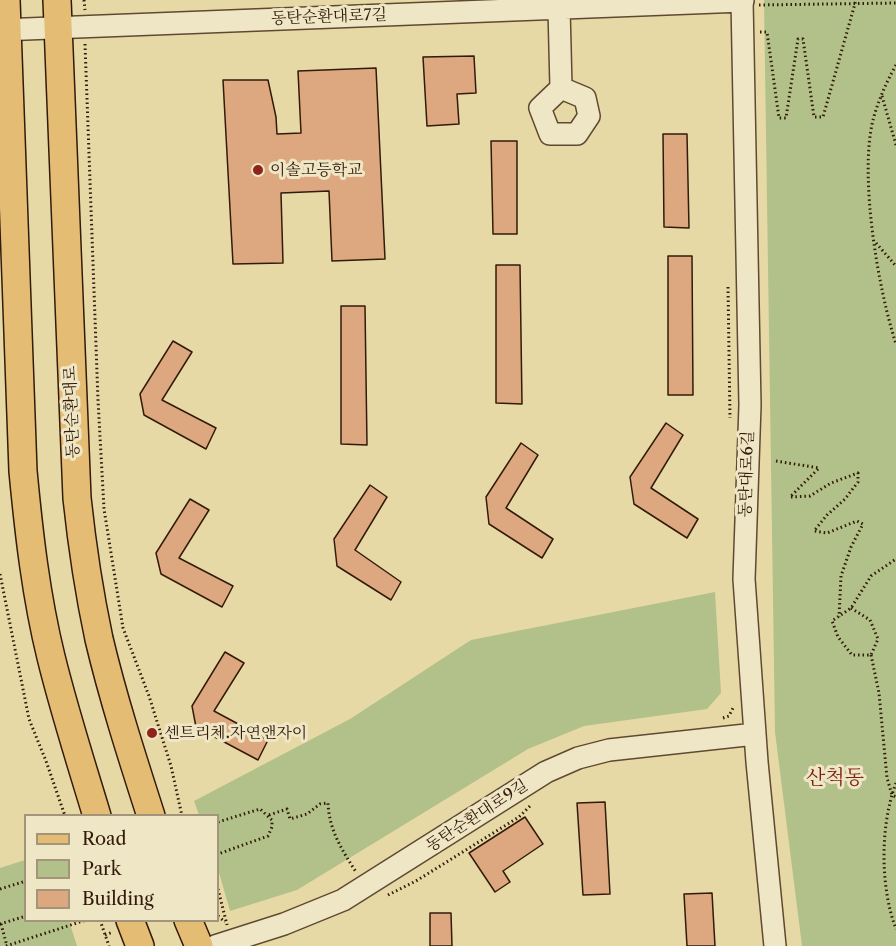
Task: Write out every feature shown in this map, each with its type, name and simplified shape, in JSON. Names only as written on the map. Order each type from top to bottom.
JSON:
[{"type":"main road","points":[[6,0],[10,29],[22,471],[38,594],[51,658],[96,814]]},
{"type":"main road","name":"동탄순환대로","points":[[57,0],[77,498],[83,548],[100,641],[150,814]]},
{"type":"main road","points":[[130,922],[140,946]]},
{"type":"main road","points":[[188,922],[199,946]]},
{"type":"street","name":"동탄순환대로7길","points":[[10,29],[748,2]]},
{"type":"street","name":"동탄대로6길","points":[[748,2],[750,405],[744,579],[755,734],[775,946]]},
{"type":"street","points":[[559,8],[561,88]]},
{"type":"street","name":"동탄순환대로9길","points":[[215,946],[284,924],[343,900],[546,772],[578,758],[609,750],[755,734]]},
{"type":"path","points":[[84,0],[85,12]]},
{"type":"path","points":[[748,2],[896,3]]},
{"type":"path","points":[[760,32],[767,32],[779,118],[786,118],[798,39],[803,39],[814,117],[823,117],[857,2]]},
{"type":"path","points":[[85,46],[104,509],[123,628],[159,726],[182,814]]},
{"type":"path","points":[[896,65],[881,95],[873,121],[869,154],[870,204],[874,241],[885,304],[896,344]]},
{"type":"path","points":[[881,95],[896,145]]},
{"type":"path","points":[[874,241],[896,266]]},
{"type":"path","points":[[728,282],[730,427]]},
{"type":"path","points":[[776,461],[819,468],[790,497],[810,496],[831,483],[858,473],[858,482],[814,531],[828,533],[857,521],[862,524],[841,576],[839,617]]},
{"type":"path","points":[[872,655],[852,655],[838,637],[832,621],[851,608],[871,576],[896,559]]},
{"type":"path","points":[[0,574],[29,719],[64,814]]},
{"type":"path","points":[[851,608],[870,620],[878,639],[872,655],[879,693],[887,778],[894,796]]},
{"type":"path","points":[[723,718],[732,712],[735,704]]},
{"type":"path","points":[[896,783],[894,796],[886,812],[884,847],[885,877],[896,928]]},
{"type":"path","points":[[384,897],[416,881],[510,822],[535,800]]},
{"type":"path","points":[[268,815],[287,809],[290,819],[307,814],[320,804],[328,803],[331,828],[356,872],[347,877]]},
{"type":"path","points":[[219,822],[260,810],[272,820],[268,836],[219,854]]},
{"type":"path","points":[[0,889],[24,882]]},
{"type":"path","points":[[219,893],[227,923],[219,917]]},
{"type":"path","points":[[24,917],[0,924],[7,946],[83,922]]},
{"type":"path","points":[[100,922],[109,946]]},
{"type":"green space","points":[[764,0],[896,0],[896,946],[802,946],[775,732]]},
{"type":"green space","points":[[715,592],[721,693],[707,709],[584,726],[528,749],[297,890],[230,911],[219,872],[219,814],[199,814],[194,801],[350,719],[471,640]]},
{"type":"green space","points":[[24,860],[24,922],[69,922],[77,946],[0,946],[0,868]]},
{"type":"building","points":[[474,56],[476,93],[457,94],[459,124],[427,126],[423,57]]},
{"type":"building","points":[[376,68],[385,259],[332,261],[329,191],[281,193],[283,263],[233,264],[223,80],[268,80],[276,117],[277,134],[301,133],[298,71]]},
{"type":"building","points":[[663,134],[687,134],[689,228],[664,227]]},
{"type":"building","points":[[491,141],[517,141],[517,234],[493,234]]},
{"type":"building","points":[[668,256],[692,256],[693,395],[668,395]]},
{"type":"building","points":[[496,265],[520,265],[522,404],[496,403]]},
{"type":"building","points":[[341,306],[365,306],[367,445],[341,444]]},
{"type":"building","points":[[173,341],[192,352],[162,400],[216,428],[206,449],[144,415],[140,394]]},
{"type":"building","points":[[666,423],[683,435],[651,488],[698,519],[687,538],[634,504],[630,477]]},
{"type":"building","points":[[521,443],[538,455],[506,508],[553,539],[542,558],[489,524],[486,497]]},
{"type":"building","points":[[370,485],[387,497],[355,550],[401,582],[391,600],[337,566],[334,539]]},
{"type":"building","points":[[190,499],[209,510],[179,558],[233,586],[222,607],[161,574],[156,553]]},
{"type":"building","points":[[225,652],[244,663],[214,711],[268,740],[258,760],[196,727],[192,706]]},
{"type":"building","points":[[605,802],[610,894],[583,895],[577,803]]},
{"type":"building","points":[[525,817],[543,844],[503,871],[510,882],[495,892],[469,853]]},
{"type":"building","points":[[712,893],[715,946],[687,946],[684,894]]},
{"type":"building","points":[[430,913],[451,913],[452,946],[430,946]]},
{"type":"place","name":"이솔고등학교","points":[[258,170]]},
{"type":"place","name":"센트리체.자연앤자이","points":[[152,733]]},
{"type":"district","name":"산척동","points":[[835,778]]}]
